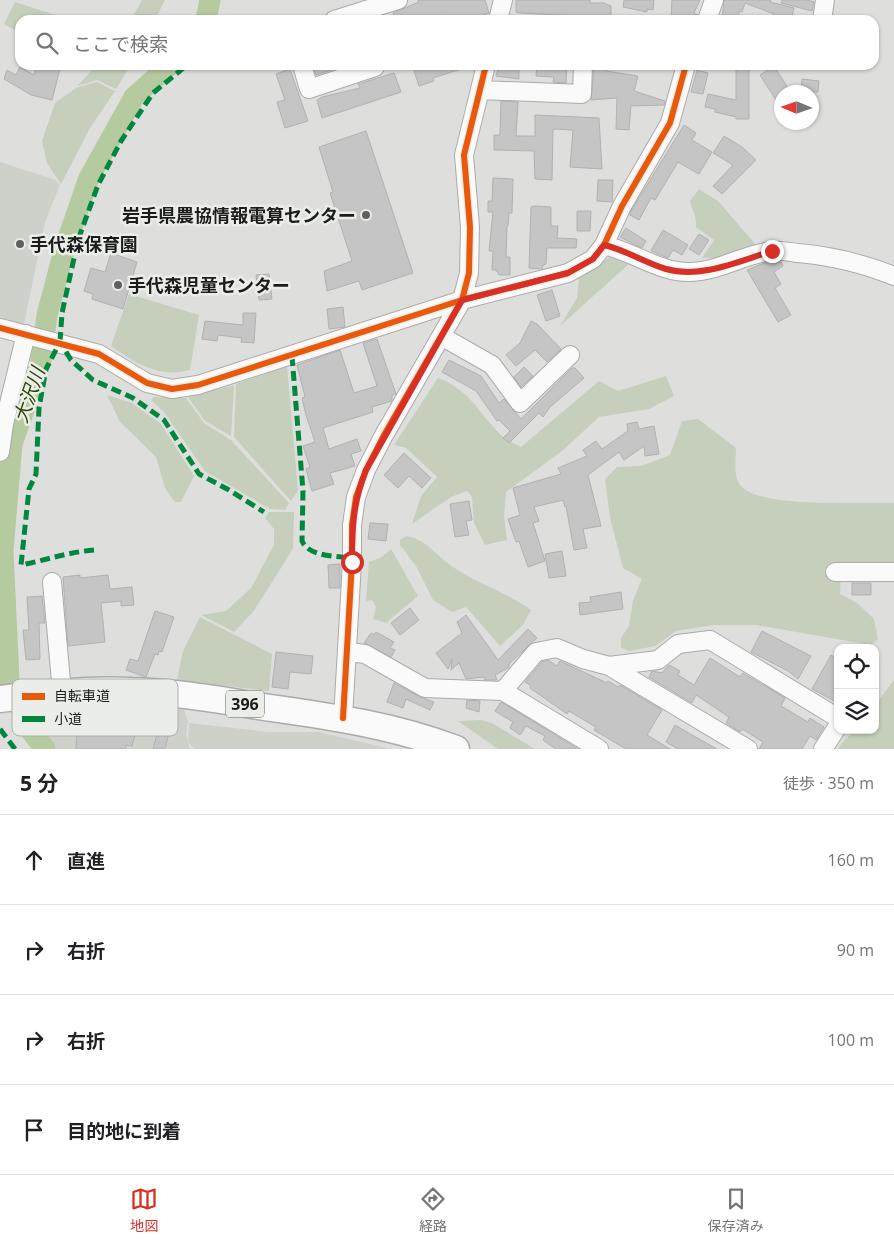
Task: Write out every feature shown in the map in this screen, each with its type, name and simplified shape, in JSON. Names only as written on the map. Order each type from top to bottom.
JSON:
[{"type":"highway","name":"396","points":[[178,696],[344,718],[409,732],[456,749]]},
{"type":"street","points":[[360,15],[398,0]]},
{"type":"street","points":[[499,15],[503,0]]},
{"type":"street","points":[[709,15],[714,0]]},
{"type":"street","points":[[823,15],[825,0]]},
{"type":"street","points":[[304,70],[310,89],[366,70]]},
{"type":"street","points":[[344,718],[352,525],[356,497],[366,470],[384,435],[462,300],[469,273],[470,245],[464,155],[485,70]]},
{"type":"street","points":[[480,90],[582,94],[583,70]]},
{"type":"street","points":[[0,328],[54,340],[99,354],[147,383],[172,389],[198,385],[462,300],[568,273],[593,259],[604,245],[622,206],[670,123],[685,70]]},
{"type":"street","points":[[604,245],[632,254],[666,269],[690,272],[719,268],[772,251],[827,256],[863,264],[894,276]]},
{"type":"street","points":[[0,452],[4,424],[28,334]]},
{"type":"street","points":[[441,336],[492,366],[520,403],[570,355]]},
{"type":"street","points":[[835,572],[894,572]]},
{"type":"street","points":[[52,582],[61,679]]},
{"type":"street","points":[[609,666],[658,660],[678,644],[710,640],[834,716]]},
{"type":"street","points":[[503,692],[536,652],[557,648],[583,660],[609,666],[748,749]]},
{"type":"street","points":[[348,652],[365,654],[426,688],[503,692],[600,749]]},
{"type":"street","points":[[823,749],[834,732]]},
{"type":"shaded area","name":"手代森保育園","points":[[0,162],[56,180],[60,185],[45,222],[24,324],[0,318]]},
{"type":"shaded area","points":[[178,706],[183,706],[188,722],[186,734],[190,749],[56,749],[44,736],[178,736]]},
{"type":"shaded area","points":[[189,723],[269,732],[319,732],[391,749],[194,749],[188,742]]},
{"type":"green space","points":[[142,0],[165,0],[158,15],[134,15]]},
{"type":"green space","points":[[15,2],[56,15],[15,15],[15,30],[4,24]]},
{"type":"green space","points":[[92,70],[128,70],[116,89],[97,80],[77,86]]},
{"type":"green space","points":[[97,82],[115,91],[90,128],[61,184],[47,163],[42,141],[55,103],[76,88]]},
{"type":"green space","points":[[699,189],[718,201],[757,246],[720,258],[702,258],[714,240],[696,227],[690,201]]},
{"type":"green space","points":[[610,257],[630,263],[560,326],[577,298],[579,278]]},
{"type":"green space","points":[[129,294],[199,315],[190,370],[179,372],[158,371],[139,364],[111,346]]},
{"type":"green space","points":[[287,366],[298,491],[291,501],[234,437],[236,384]]},
{"type":"green space","points":[[666,376],[674,396],[649,409],[599,417],[562,451],[506,492],[504,516],[507,540],[485,545],[474,523],[472,497],[467,491],[451,497],[412,524],[421,496],[437,477],[406,448],[394,445],[438,378],[458,388],[472,401],[500,434],[521,447],[599,381],[618,391]]},
{"type":"green space","points":[[234,385],[231,436],[205,421],[188,397]]},
{"type":"green space","points":[[107,395],[132,403],[161,424],[194,476],[181,502],[175,502],[165,488],[156,457],[120,422]]},
{"type":"green space","points":[[154,397],[186,398],[204,423],[231,440],[289,503],[285,510],[270,509],[205,471],[164,412],[151,400]]},
{"type":"green space","points":[[698,419],[736,448],[735,469],[737,480],[743,488],[755,494],[772,499],[815,503],[894,503],[894,564],[841,566],[840,594],[857,603],[874,619],[878,639],[872,644],[865,644],[756,625],[713,625],[676,631],[655,646],[630,651],[621,648],[621,638],[629,626],[633,600],[642,579],[623,568],[610,518],[605,479],[617,467],[641,466],[670,455],[682,421]]},
{"type":"green space","points":[[269,512],[294,512],[293,549],[253,612],[234,632],[201,615],[226,611],[251,588],[274,545],[274,529],[265,518]]},
{"type":"green space","points":[[406,536],[420,540],[463,573],[531,610],[523,625],[500,646],[466,607],[452,612],[433,600],[416,566],[400,545],[400,540]]},
{"type":"green space","points":[[391,549],[418,596],[386,623],[373,619],[376,607],[372,600],[366,601],[369,562],[382,557]]},
{"type":"green space","points":[[200,617],[272,654],[269,691],[178,680],[183,651]]},
{"type":"green space","points":[[894,680],[894,749],[838,749],[845,739],[854,734],[879,734],[879,700]]},
{"type":"green space","points":[[480,720],[492,723],[535,749],[498,749],[458,721]]},
{"type":"building","points":[[418,0],[485,0],[489,13],[483,15],[394,15],[393,13],[419,2]]},
{"type":"building","points":[[516,0],[590,0],[590,3],[604,3],[611,6],[611,15],[560,15],[516,12]]},
{"type":"building","points":[[624,0],[654,0],[653,10],[647,9],[647,12],[623,7]]},
{"type":"building","points":[[672,0],[700,0],[694,13],[698,15],[671,15]]},
{"type":"building","points":[[724,0],[771,0],[770,2],[794,8],[792,15],[774,15],[745,3],[742,12],[739,11],[739,15],[722,15]]},
{"type":"building","points":[[782,0],[808,0],[814,2],[812,11],[781,3]]},
{"type":"building","points":[[7,70],[16,75],[18,70],[25,70],[34,75],[35,70],[60,70],[52,100],[31,95],[4,79]]},
{"type":"building","points":[[290,70],[308,121],[285,128],[277,102],[285,100],[276,74]]},
{"type":"building","points":[[314,70],[332,70],[316,75]]},
{"type":"building","points":[[414,70],[458,70],[433,78],[434,81],[419,86]]},
{"type":"building","points":[[498,70],[519,70],[519,79],[496,76]]},
{"type":"building","points":[[537,70],[567,70],[566,83],[553,82],[554,77],[536,76]]},
{"type":"building","points":[[594,70],[606,70],[638,76],[634,91],[665,101],[664,105],[631,106],[629,130],[616,129],[617,98],[591,100]]},
{"type":"building","points":[[697,70],[708,73],[703,94],[691,92]]},
{"type":"building","points":[[736,70],[749,70],[749,119],[736,119],[736,117],[715,112],[715,109],[705,107],[708,94],[736,100]]},
{"type":"building","points":[[768,70],[777,70],[786,85],[774,85],[774,97],[760,75]]},
{"type":"building","points":[[394,73],[401,92],[322,118],[317,100],[322,97],[360,88],[358,84]]},
{"type":"building","points":[[802,79],[819,81],[819,85],[802,85]]},
{"type":"building","points":[[501,101],[518,102],[516,136],[535,136],[535,115],[599,118],[602,169],[570,167],[573,130],[553,129],[552,180],[535,179],[534,151],[494,150],[494,135],[500,135]]},
{"type":"building","points":[[684,125],[696,133],[692,140],[712,152],[699,174],[678,162],[655,200],[651,198],[639,220],[630,215],[631,211]]},
{"type":"building","name":"岩手県農協情報電算センター","points":[[366,131],[413,273],[362,290],[359,281],[327,291],[324,271],[352,261],[330,193],[333,192],[319,147]]},
{"type":"building","points":[[724,136],[742,147],[756,160],[722,194],[713,186],[733,165],[713,153]]},
{"type":"building","points":[[493,178],[513,179],[512,213],[509,213],[507,226],[506,257],[510,257],[510,275],[499,275],[496,270],[492,270],[493,251],[489,251],[493,212],[488,212],[488,201],[492,201]]},
{"type":"building","points":[[598,180],[613,180],[612,202],[597,201]]},
{"type":"building","points":[[531,207],[551,207],[551,226],[558,226],[557,238],[577,239],[576,248],[547,248],[546,264],[543,265],[542,269],[529,268]]},
{"type":"building","points":[[577,211],[591,211],[590,231],[577,231]]},
{"type":"building","points":[[626,228],[646,241],[642,248],[620,237]]},
{"type":"building","points":[[663,230],[688,245],[682,255],[673,250],[668,258],[651,251]]},
{"type":"building","points":[[699,234],[709,240],[699,255],[689,249]]},
{"type":"building","name":"手代森児童センター","points":[[111,253],[137,262],[123,309],[92,299],[93,294],[84,291],[91,268],[105,272]]},
{"type":"building","points":[[781,262],[783,266],[774,272],[781,284],[775,288],[791,315],[778,322],[747,270],[764,263]]},
{"type":"building","points":[[269,274],[272,299],[259,300],[256,275]]},
{"type":"building","points":[[552,290],[560,316],[546,321],[537,295]]},
{"type":"building","points":[[343,307],[345,327],[329,329],[327,309]]},
{"type":"building","points":[[243,313],[256,313],[254,343],[241,342],[242,338],[218,335],[217,341],[202,339],[205,321],[243,325]]},
{"type":"building","points":[[531,321],[537,324],[561,349],[547,362],[535,350],[516,366],[506,355],[520,343]]},
{"type":"building","points":[[377,339],[396,394],[392,395],[392,401],[372,407],[373,412],[323,428],[329,449],[357,439],[361,451],[351,454],[355,466],[330,473],[334,484],[312,491],[306,469],[310,467],[303,446],[315,442],[302,398],[305,397],[297,365],[340,350],[354,393],[377,386],[363,343]]},
{"type":"building","points":[[449,360],[481,376],[499,403],[504,399],[521,419],[572,368],[575,368],[584,378],[550,407],[543,417],[539,413],[509,443],[503,438],[510,431],[499,420],[497,421],[476,391],[442,372]]},
{"type":"building","points":[[524,367],[533,376],[521,387],[514,377]]},
{"type":"building","points":[[637,422],[639,429],[654,426],[659,454],[645,456],[644,446],[624,460],[619,452],[588,475],[601,526],[583,529],[587,548],[574,550],[566,506],[563,500],[534,507],[539,521],[533,523],[545,561],[528,567],[519,541],[516,542],[508,519],[520,515],[513,488],[561,474],[558,468],[587,456],[583,450],[596,441],[602,449],[628,431],[627,424]]},
{"type":"building","points":[[404,453],[431,478],[422,488],[409,476],[398,488],[384,475]]},
{"type":"building","points":[[469,501],[472,520],[466,521],[469,535],[455,537],[450,504]]},
{"type":"building","points":[[370,523],[388,524],[386,541],[368,539]]},
{"type":"building","points":[[562,551],[566,576],[549,578],[545,554]]},
{"type":"building","points":[[340,564],[340,588],[329,588],[328,565]]},
{"type":"building","points":[[80,575],[80,578],[108,575],[110,589],[132,587],[134,605],[121,606],[121,601],[101,603],[105,642],[68,646],[63,577]]},
{"type":"building","points":[[852,583],[871,583],[871,595],[852,595]]},
{"type":"building","points":[[621,592],[623,609],[580,615],[579,603],[591,602],[590,597]]},
{"type":"building","points":[[42,596],[45,623],[39,623],[40,659],[26,660],[23,630],[29,630],[27,597]]},
{"type":"building","points":[[410,608],[419,620],[400,635],[391,623]]},
{"type":"building","points":[[155,611],[174,617],[162,652],[159,651],[158,655],[155,654],[146,677],[126,670],[130,659],[138,661]]},
{"type":"building","points":[[466,615],[498,660],[528,629],[537,638],[510,663],[508,668],[495,675],[497,680],[485,680],[484,677],[466,679],[459,663],[451,670],[452,659],[448,669],[436,653],[462,633],[457,622]]},
{"type":"building","points":[[762,631],[811,656],[798,679],[788,671],[751,652]]},
{"type":"building","points":[[376,632],[394,642],[390,648],[395,650],[391,657],[364,643],[371,633],[374,635]]},
{"type":"building","points":[[276,652],[313,656],[311,674],[290,672],[288,689],[272,687]]},
{"type":"building","points":[[831,655],[834,657],[834,701],[812,689]]},
{"type":"building","points":[[710,658],[740,677],[743,673],[785,698],[781,706],[808,722],[810,718],[824,727],[816,740],[810,736],[802,749],[759,749],[763,742],[742,729],[740,732],[726,723],[729,717],[696,695],[692,703],[649,677],[652,671],[662,673],[669,665],[680,671],[678,675],[694,685]]},
{"type":"building","points":[[548,660],[557,666],[560,661],[607,683],[608,681],[618,687],[620,685],[662,710],[647,735],[670,749],[626,749],[594,730],[596,727],[569,711],[567,714],[530,688],[531,686],[525,682],[542,662]]},
{"type":"building","points":[[394,683],[434,702],[430,710],[406,699],[403,708],[387,702]]},
{"type":"building","points":[[467,700],[480,701],[479,712],[466,708]]},
{"type":"building","points":[[501,702],[578,749],[556,749],[543,740],[545,736],[526,726],[520,735],[510,728],[513,722],[495,711]]},
{"type":"building","points":[[675,725],[717,749],[678,749],[666,742]]},
{"type":"building","points":[[77,736],[135,736],[132,746],[126,745],[125,749],[76,749]]},
{"type":"building","points":[[156,736],[168,736],[165,749],[153,749]]},
{"type":"waterway","name":"大沢川","points":[[207,15],[210,0]]},
{"type":"waterway","name":"大沢川","points":[[12,687],[9,680],[3,551],[12,444],[41,361],[47,315],[65,247],[89,178],[134,97],[164,70]]},
{"type":"waterway","name":"大沢川","points":[[35,736],[45,749]]},
{"type":"marked path","points":[[60,342],[62,313],[78,240],[98,185],[121,141],[153,93],[181,70]]},
{"type":"marked path","points":[[94,550],[67,554],[21,565],[29,489],[36,474],[39,408],[46,369],[60,342],[71,360],[93,380],[133,398],[164,420],[199,474],[264,512]]},
{"type":"marked path","points":[[292,356],[303,491],[302,541],[317,553],[352,558]]},
{"type":"marked path","points":[[0,729],[15,749]]},
{"type":"cycle path","points":[[343,718],[352,562],[352,525],[356,497],[366,470],[384,435],[462,300],[469,273],[470,227],[464,155],[485,70]]},
{"type":"cycle path","points":[[0,328],[99,354],[147,383],[172,389],[198,385],[462,300],[568,273],[593,259],[604,245],[622,206],[670,123],[685,70]]},
{"type":"place","name":"岩手県農協情報電算センター","points":[[366,215]]},
{"type":"place","name":"手代森保育園","points":[[20,244]]},
{"type":"place","name":"手代森児童センター","points":[[118,285]]},
{"type":"route","points":[[352,562],[352,525],[356,497],[366,470],[384,435],[462,300],[568,273],[593,259],[604,245],[617,248],[666,269],[690,272],[719,268],[772,251]]}]
